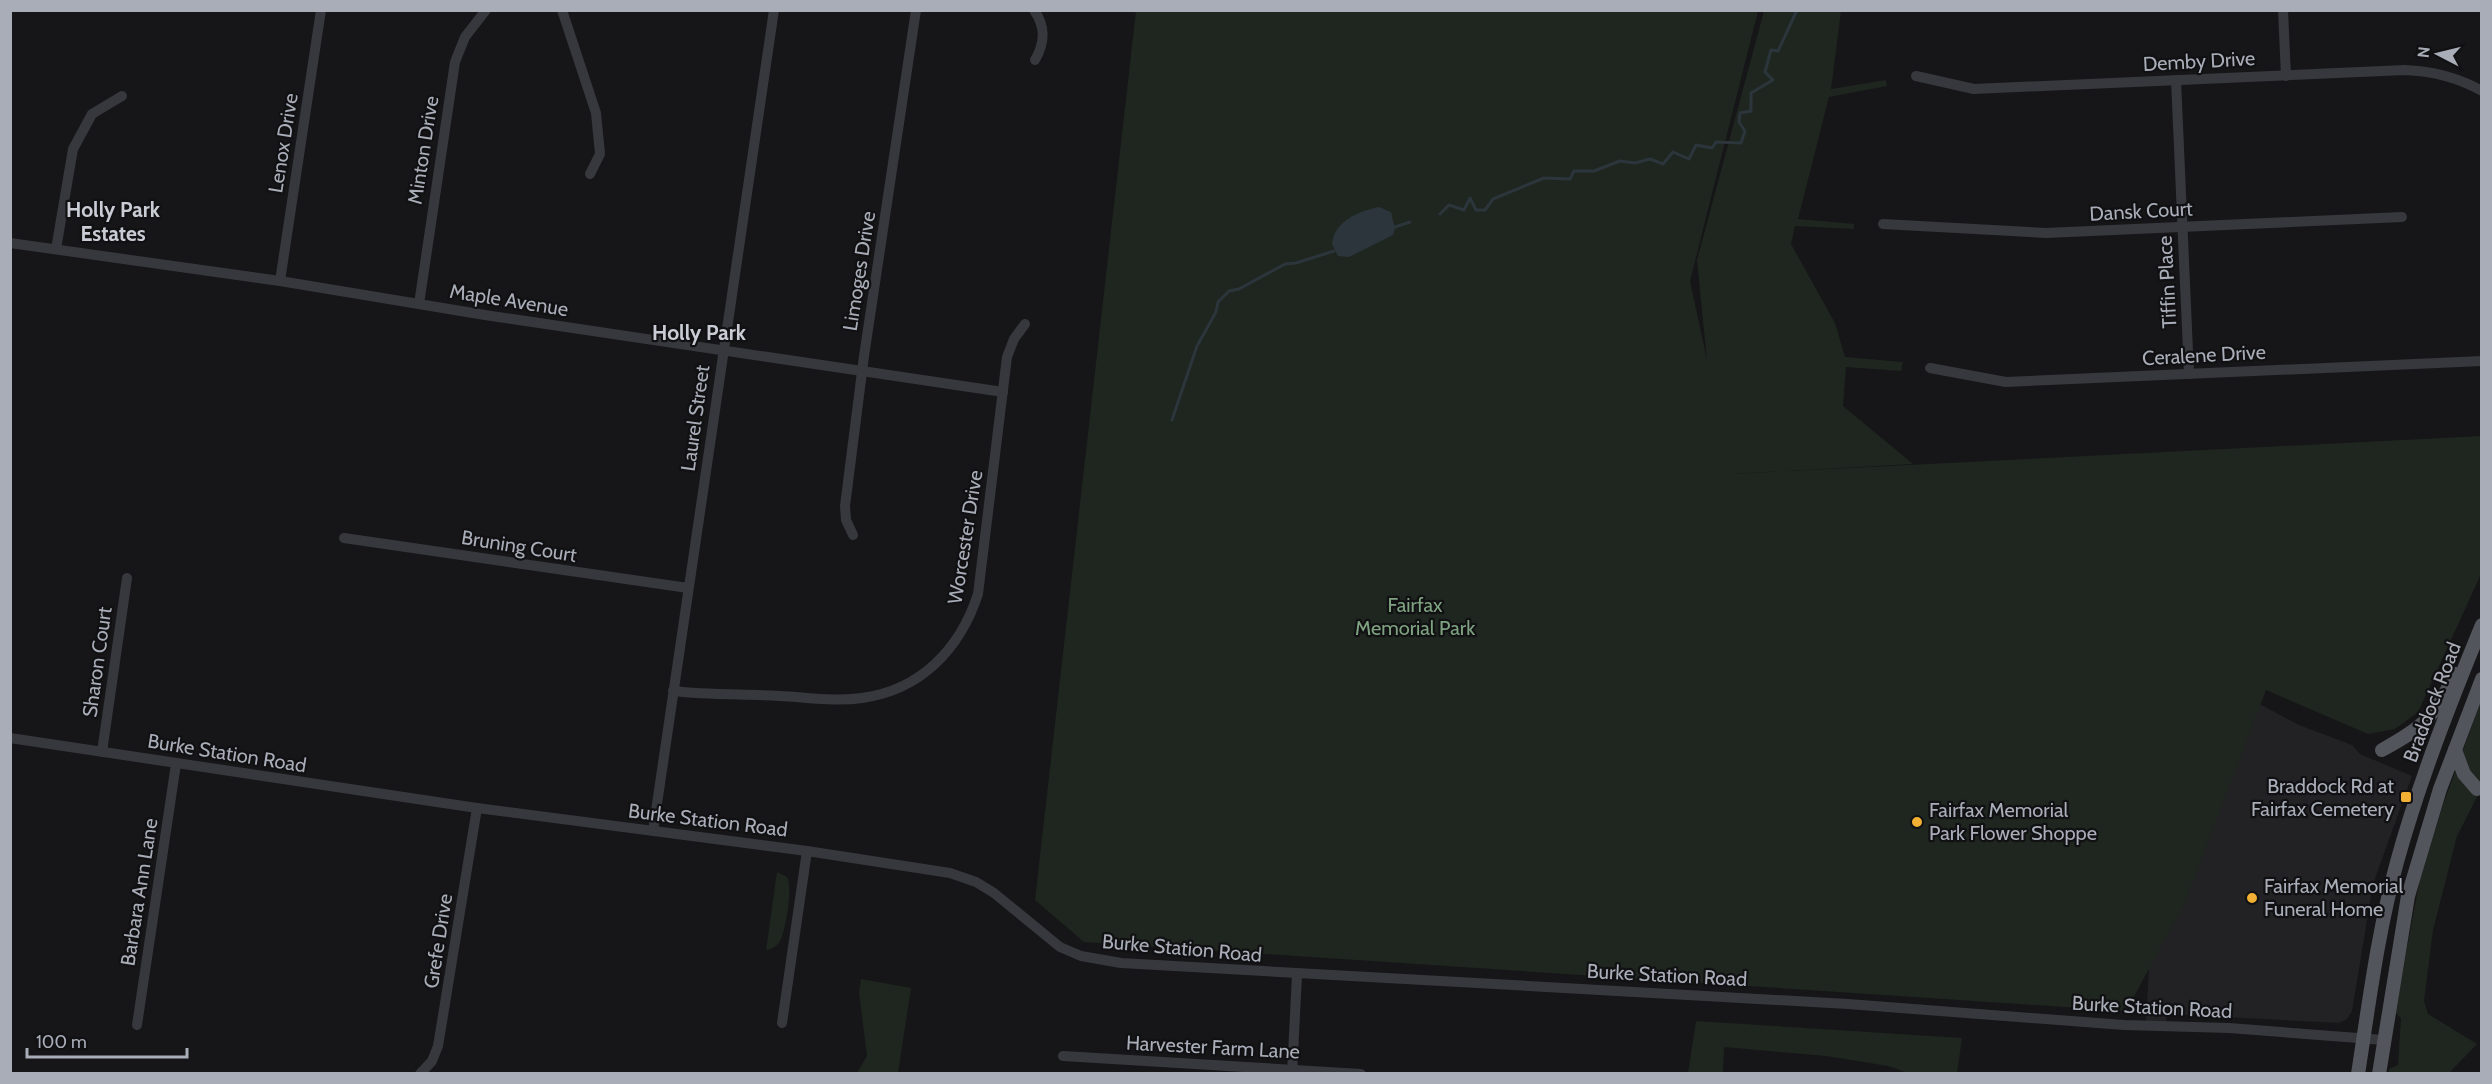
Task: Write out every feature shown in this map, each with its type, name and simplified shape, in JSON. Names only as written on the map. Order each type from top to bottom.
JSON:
[{"type":"main road","points":[[2382,750],[2414,733],[2435,712],[2480,629]]},
{"type":"main road","name":"Braddock Road","points":[[2358,1074],[2383,925],[2397,864],[2426,772],[2480,629]]},
{"type":"main road","name":"Braddock Road","points":[[2379,1074],[2408,896],[2434,808],[2481,679]]},
{"type":"main road","points":[[2455,750],[2464,774],[2477,789]]},
{"type":"street","name":"Lenox Drive","points":[[280,281],[321,10]]},
{"type":"street","name":"Minton Drive","points":[[419,303],[455,62],[465,37],[486,10]]},
{"type":"street","points":[[562,10],[596,113],[600,154],[590,174]]},
{"type":"street","name":"Laurel Street","points":[[653,831],[677,691],[688,588],[774,10]]},
{"type":"street","name":"Limoges Drive","points":[[853,536],[846,520],[845,506],[916,10]]},
{"type":"street","points":[[1035,10],[1043,31],[1043,42],[1035,60]]},
{"type":"street","points":[[2283,10],[2286,76]]},
{"type":"street","name":"Demby Drive","points":[[1916,76],[1974,89],[2422,71],[2461,81],[2481,91]]},
{"type":"street","name":"Tiffin Place","points":[[2176,80],[2189,374]]},
{"type":"street","points":[[56,249],[73,149],[92,114],[122,96]]},
{"type":"street","name":"Dansk Court","points":[[1883,224],[2046,233],[2402,217]]},
{"type":"street","name":"Maple Avenue","points":[[10,243],[280,281],[1003,393]]},
{"type":"street","name":"Worcester Drive","points":[[677,691],[862,698],[902,687],[937,664],[950,651],[968,623],[978,594],[1007,357],[1014,339],[1025,324]]},
{"type":"street","name":"Ceralene Drive","points":[[1930,368],[2006,382],[2481,361]]},
{"type":"street","name":"Bruning Court","points":[[344,538],[688,588]]},
{"type":"street","name":"Sharon Court","points":[[102,752],[127,578]]},
{"type":"street","name":"Burke Station Road","points":[[10,738],[477,808],[807,851],[958,875],[994,893],[1060,947],[1091,959],[1297,975],[1578,988],[2124,1025],[2229,1028],[2384,1041]]},
{"type":"street","name":"Barbara Ann Lane","points":[[137,1025],[176,764]]},
{"type":"street","name":"Grefe Drive","points":[[420,1074],[432,1061],[438,1046],[477,808]]},
{"type":"street","points":[[782,1023],[807,851]]},
{"type":"street","points":[[1293,1071],[1297,975]]},
{"type":"street","name":"Harvester Farm Lane","points":[[1063,1056],[1361,1074]]},
{"type":"shaded area","points":[[1379,207],[1391,212],[1395,229],[1393,235],[1349,257],[1338,256],[1332,244],[1337,229],[1342,223],[1356,214]]},
{"type":"shaded area","points":[[2237,692],[2299,725],[2352,745],[2360,754],[2412,776],[2373,884],[2352,1011],[2347,1019],[2339,1023],[2167,1014],[2166,1025],[2146,1023],[2153,891]]},
{"type":"green space","name":"Fairfax Memorial Park","points":[[1136,11],[1758,11],[1690,281],[1707,360],[1697,260],[1764,11],[1841,11],[1831,89],[1886,80],[1887,86],[1829,97],[1798,219],[1854,224],[1854,229],[1795,226],[1791,244],[1835,323],[1845,357],[1903,362],[1901,371],[1846,367],[1843,406],[1913,464],[1731,474],[2481,436],[2481,574],[2418,712],[2395,729],[2368,734],[2266,690],[2184,905],[2126,1011],[1084,942],[1035,900]]},
{"type":"green space","points":[[2481,701],[2481,789],[2457,836],[2433,930],[2424,1001],[2428,1014],[2477,1044],[2449,1073],[2389,1074],[2389,1069],[2398,1065],[2401,1018],[2395,1012],[2420,879],[2443,805]]},
{"type":"green space","points":[[777,872],[787,877],[789,882],[788,907],[780,941],[775,947],[766,950]]},
{"type":"green space","points":[[861,979],[911,988],[898,1073],[857,1073],[867,1056],[859,992]]},
{"type":"green space","points":[[1696,1021],[1962,1038],[1957,1073],[1908,1073],[1888,1066],[1826,1056],[1724,1047],[1723,1073],[1688,1073]]},
{"type":"waterway","points":[[1440,214],[1449,205],[1464,210],[1470,198],[1476,210],[1485,210],[1493,199],[1544,178],[1570,179],[1574,171],[1594,171],[1620,161],[1635,163],[1650,159],[1663,164],[1673,152],[1689,159],[1696,145],[1712,148],[1716,142],[1741,143],[1745,131],[1739,122],[1740,113],[1751,111],[1751,93],[1773,80],[1765,72],[1771,50],[1778,51],[1797,10]]},
{"type":"waterway","points":[[1395,227],[1410,222]]},
{"type":"waterway","points":[[1172,420],[1197,346],[1216,312],[1218,302],[1229,291],[1239,289],[1285,264],[1296,263],[1334,251]]},
{"type":"place","name":"Braddock Rd at Fairfax Cemetery","points":[[2406,797]]},
{"type":"place","name":"Fairfax Memorial Park Flower Shoppe","points":[[1917,822]]},
{"type":"place","name":"Fairfax Memorial Funeral Home","points":[[2252,898]]},
{"type":"district","name":"Holly Park Estates","points":[[113,221]]},
{"type":"district","name":"Holly Park","points":[[699,332]]}]
